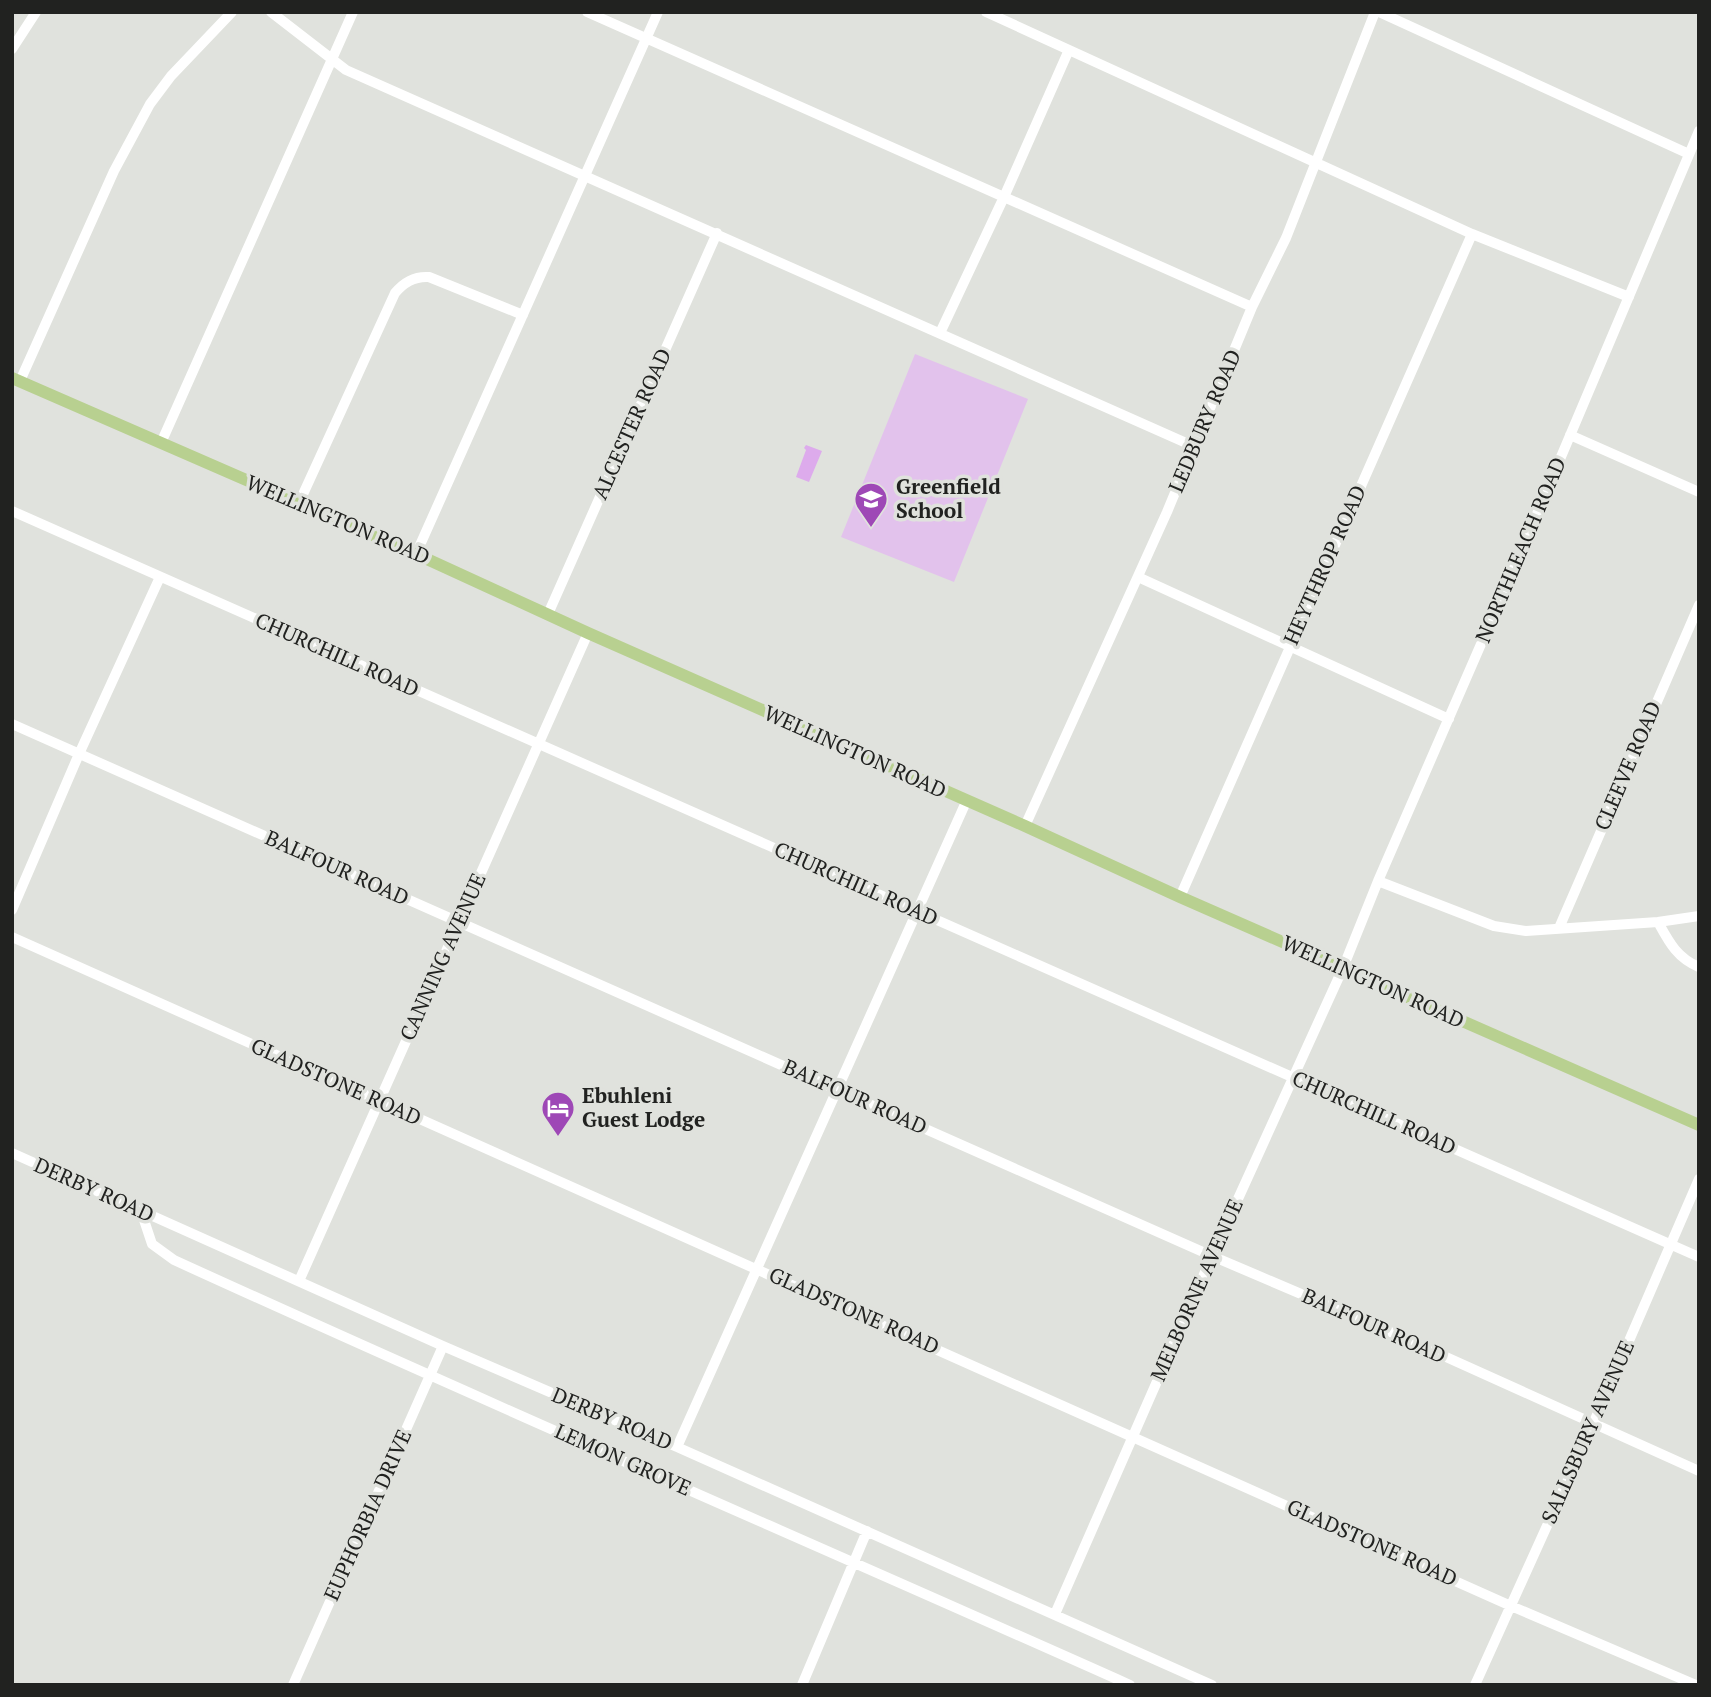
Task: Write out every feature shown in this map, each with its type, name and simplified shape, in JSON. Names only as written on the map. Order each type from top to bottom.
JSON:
[{"type":"main road","name":"WELLINGTON ROAD","points":[[16,380],[416,554],[966,802],[1699,1125]]},
{"type":"street","points":[[12,49],[36,12]]},
{"type":"street","points":[[16,380],[103,195],[150,104],[171,76],[232,12]]},
{"type":"street","points":[[271,12],[332,62],[346,70],[1193,446]]},
{"type":"street","points":[[160,443],[353,12]]},
{"type":"street","points":[[587,12],[1252,307]]},
{"type":"street","points":[[416,554],[658,12]]},
{"type":"street","points":[[1377,12],[1689,154]]},
{"type":"street","name":"LEDBURY ROAD","points":[[1025,826],[1138,577],[1252,307],[1286,238],[1377,12]]},
{"type":"street","points":[[993,14],[1068,52],[1472,234],[1629,298]]},
{"type":"street","points":[[940,333],[1068,52]]},
{"type":"street","name":"NORTHLEACH ROAD","points":[[1343,968],[1699,131]]},
{"type":"street","name":"ALCESTER ROAD","points":[[548,614],[716,233]]},
{"type":"street","name":"HEYTHROP ROAD","points":[[1180,897],[1472,234]]},
{"type":"street","points":[[299,503],[400,287],[415,278],[429,277],[523,315]]},
{"type":"street","points":[[1570,435],[1699,492]]},
{"type":"street","name":"CHURCHILL ROAD","points":[[12,511],[1699,1257]]},
{"type":"street","points":[[12,910],[79,754],[160,577]]},
{"type":"street","points":[[1138,577],[1449,719]]},
{"type":"street","name":"CLEEVE ROAD","points":[[1559,928],[1694,629],[1699,605]]},
{"type":"street","name":"CANNING AVENUE","points":[[299,1281],[588,633]]},
{"type":"street","name":"BALFOUR ROAD","points":[[12,724],[1212,1256],[1395,1334],[1699,1471]]},
{"type":"street","points":[[677,1447],[966,802]]},
{"type":"street","points":[[1378,881],[1494,926],[1526,931],[1658,922],[1699,916]]},
{"type":"street","points":[[1658,922],[1674,950],[1688,963],[1699,967]]},
{"type":"street","name":"GLADSTONE ROAD","points":[[12,937],[1511,1606],[1696,1685]]},
{"type":"street","name":"MELBORNE AVENUE","points":[[1055,1614],[1212,1256],[1343,968]]},
{"type":"street","name":"DERBY ROAD","points":[[12,1153],[1212,1685]]},
{"type":"street","name":"SALLSBURY AVENUE","points":[[1475,1685],[1593,1424],[1699,1179]]},
{"type":"street","name":"LEMON GROVE","points":[[141,1211],[152,1244],[174,1260],[429,1377],[539,1423],[1130,1685]]},
{"type":"street","name":"EUPHORBIA DRIVE","points":[[293,1685],[443,1346]]},
{"type":"street","points":[[802,1685],[867,1531]]},
{"type":"shaded area","points":[[915,354],[1028,399],[954,582],[841,537]]},
{"type":"shaded area","points":[[806,445],[822,451],[809,482],[796,477]]},
{"type":"place","name":"Greenfield School","points":[[871,529]]},
{"type":"place","name":"Ebuhleni Guest Lodge","points":[[558,1138]]}]
